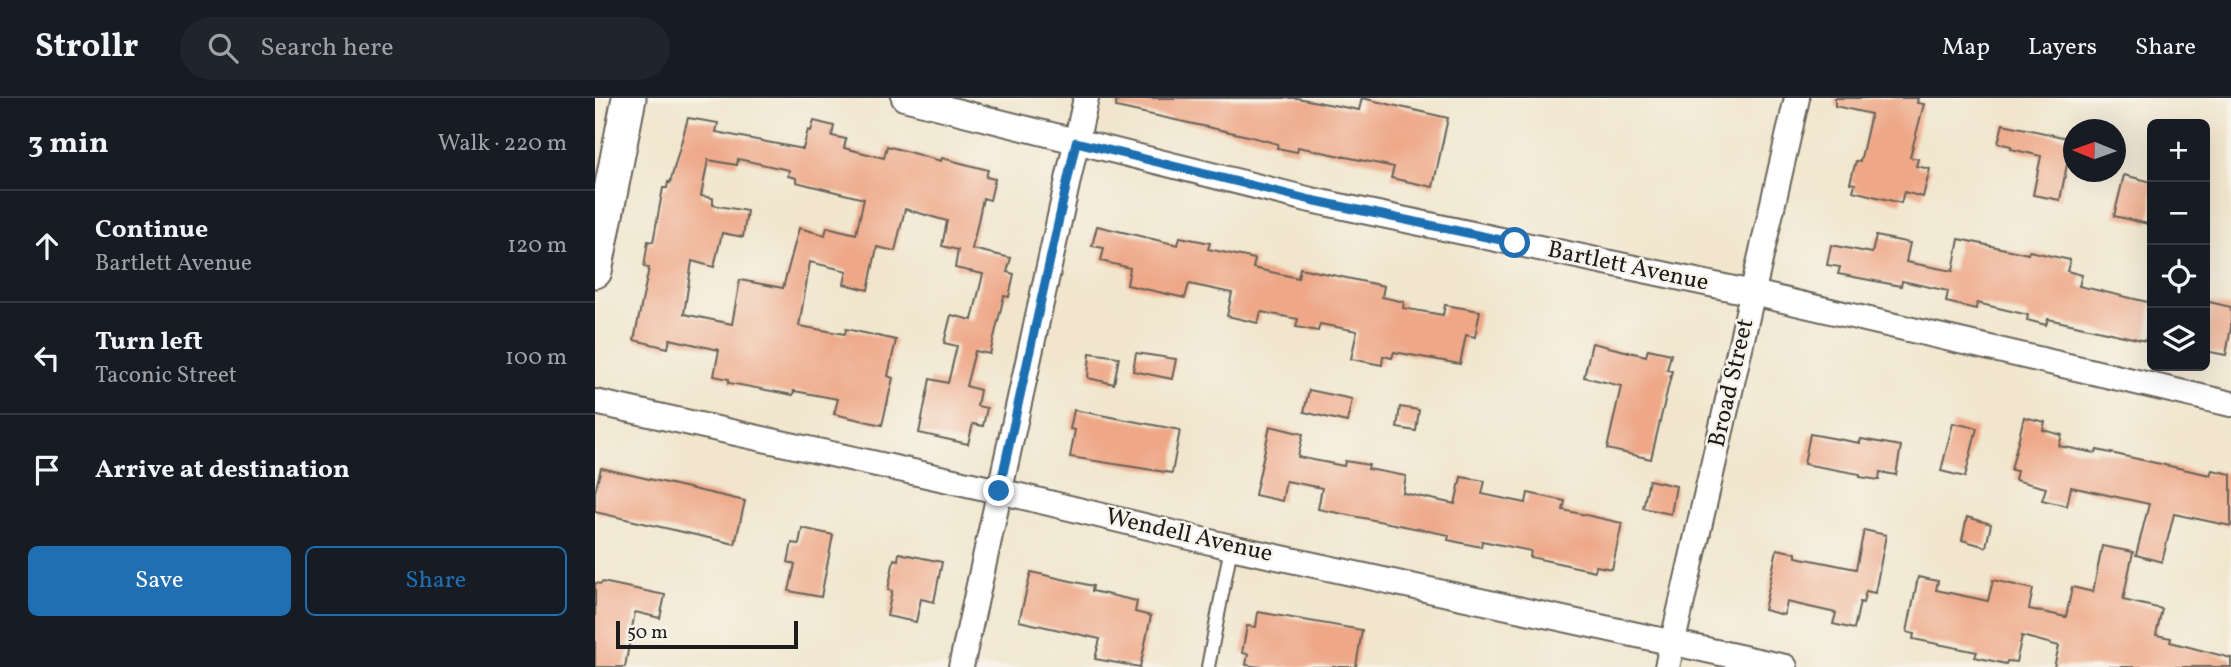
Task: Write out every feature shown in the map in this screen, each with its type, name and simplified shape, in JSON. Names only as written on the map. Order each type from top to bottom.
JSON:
[{"type":"street","points":[[595,271],[629,98]]},
{"type":"street","name":"Bartlett Avenue","points":[[904,98],[1311,200],[1753,293],[2231,404]]},
{"type":"street","points":[[961,667],[1086,98]]},
{"type":"street","name":"Broad Street","points":[[1670,655],[1797,98]]},
{"type":"street","name":"Wendell Avenue","points":[[595,402],[999,491],[1670,655],[1784,667]]},
{"type":"lane","points":[[1208,667],[1231,547]]},
{"type":"building","points":[[1117,98],[1297,98],[1359,110],[1362,98],[1448,118],[1433,187],[1391,178],[1394,167],[1298,147],[1297,152],[1277,148],[1278,144],[1248,136],[1116,107]]},
{"type":"building","points":[[1835,98],[1918,98],[1917,103],[1924,104],[1910,157],[1918,159],[1916,166],[1930,169],[1923,197],[1904,192],[1901,203],[1853,191],[1855,184],[1850,183],[1856,161],[1860,162],[1871,114],[1835,106]]},
{"type":"building","points":[[688,118],[718,123],[716,132],[803,149],[808,130],[811,131],[814,121],[834,126],[832,136],[846,139],[844,148],[884,158],[887,146],[941,161],[942,158],[988,170],[986,177],[995,179],[990,200],[983,198],[972,249],[1011,258],[1007,272],[1014,274],[1009,297],[1004,296],[990,354],[975,351],[966,386],[980,390],[977,406],[987,408],[983,426],[973,424],[968,444],[919,433],[930,379],[948,383],[957,346],[944,343],[951,315],[972,320],[983,274],[955,268],[958,250],[942,246],[947,221],[905,209],[895,251],[877,247],[868,290],[844,284],[847,271],[810,262],[799,326],[845,334],[846,329],[896,340],[888,376],[893,378],[882,425],[834,414],[838,399],[794,391],[793,395],[729,383],[729,379],[714,376],[719,350],[670,339],[668,348],[634,340],[649,268],[644,267],[648,241],[653,242],[663,188],[667,188],[668,182],[670,183]],"holes":[[[738,159],[789,170],[788,176],[796,178],[796,182],[864,199],[856,234],[827,227],[825,235],[799,228],[783,288],[740,280],[732,324],[684,314],[692,261],[714,267],[722,233],[743,237],[747,211],[713,205],[713,198],[701,196],[708,160],[737,165]]]},
{"type":"building","points":[[2003,124],[2063,137],[2064,182],[2060,200],[2033,195],[2041,156],[1998,143]]},
{"type":"building","points":[[2126,176],[2147,181],[2147,224],[2114,216]]},
{"type":"building","points":[[1097,226],[1178,245],[1180,237],[1210,243],[1208,249],[1255,259],[1253,268],[1298,278],[1300,268],[1384,286],[1382,297],[1404,302],[1403,308],[1443,315],[1445,305],[1480,311],[1475,337],[1466,335],[1460,364],[1394,352],[1392,358],[1383,356],[1382,365],[1351,359],[1357,331],[1320,324],[1318,331],[1296,327],[1298,319],[1261,312],[1258,323],[1227,316],[1232,293],[1189,284],[1185,298],[1127,285],[1130,268],[1101,261],[1104,248],[1092,246]]},
{"type":"building","points":[[1876,236],[1910,243],[1906,262],[1953,271],[1959,239],[2070,260],[2067,271],[2082,275],[2079,286],[2147,302],[2146,341],[2048,319],[2046,325],[2027,320],[2028,315],[1977,303],[1976,309],[1946,302],[1948,291],[1902,281],[1901,286],[1838,274],[1840,267],[1827,265],[1831,245],[1872,253]]},
{"type":"building","points":[[2210,302],[2231,307],[2226,355],[2210,352]]},
{"type":"building","points":[[1592,343],[1646,356],[1648,349],[1671,354],[1667,370],[1672,371],[1651,459],[1607,449],[1621,386],[1584,377]]},
{"type":"building","points":[[1090,353],[1119,357],[1114,384],[1088,378]]},
{"type":"building","points":[[1136,353],[1176,359],[1172,379],[1133,371]]},
{"type":"building","points":[[1309,390],[1352,399],[1347,422],[1304,412]]},
{"type":"building","points":[[1400,407],[1419,410],[1416,431],[1397,428]]},
{"type":"building","points":[[1074,410],[1180,430],[1172,473],[1070,457],[1075,430],[1070,429]]},
{"type":"building","points":[[2024,417],[2045,422],[2043,430],[2062,435],[2059,446],[2096,453],[2097,450],[2210,475],[2212,470],[2231,474],[2231,526],[2174,514],[2162,562],[2136,555],[2149,504],[2071,487],[2067,506],[2042,500],[2046,488],[2015,480],[2017,471],[2011,470]]},
{"type":"building","points":[[1953,423],[1977,428],[1965,477],[1941,471]]},
{"type":"building","points":[[1270,426],[1303,434],[1298,457],[1344,466],[1345,461],[1369,465],[1368,469],[1406,476],[1403,493],[1455,504],[1461,477],[1485,481],[1482,494],[1526,503],[1528,493],[1565,501],[1563,510],[1622,523],[1612,569],[1596,566],[1595,571],[1530,557],[1531,551],[1482,541],[1481,547],[1448,540],[1449,535],[1318,509],[1322,488],[1286,481],[1282,501],[1255,495]]},
{"type":"building","points":[[1810,434],[1860,443],[1861,439],[1901,446],[1896,475],[1880,472],[1879,480],[1804,464]]},
{"type":"building","points":[[601,468],[745,501],[735,544],[595,512],[595,492]]},
{"type":"building","points":[[1649,480],[1676,486],[1671,514],[1643,508]]},
{"type":"building","points":[[1967,517],[1991,524],[1986,547],[1962,540]]},
{"type":"building","points":[[802,528],[833,535],[821,597],[789,591],[795,564],[788,562],[792,543],[799,544]]},
{"type":"building","points":[[1864,530],[1886,535],[1875,593],[1866,591],[1863,603],[1860,602],[1854,629],[1833,624],[1836,613],[1787,602],[1784,615],[1764,610],[1777,549],[1796,553],[1796,557],[1856,569]]},
{"type":"building","points":[[2102,546],[2133,552],[2123,600],[2162,609],[2156,635],[2171,638],[2170,642],[2231,658],[2231,667],[2054,667],[2059,646],[2022,636],[2016,662],[2007,661],[2006,664],[1975,657],[1977,652],[1913,639],[1914,634],[1907,632],[1918,577],[1938,581],[1936,590],[1988,601],[1993,580],[2033,589],[2029,609],[2066,617],[2072,587],[2093,592]]},
{"type":"building","points":[[899,553],[942,562],[934,602],[921,599],[916,622],[887,616],[892,591],[888,590],[894,559],[898,560]]},
{"type":"building","points":[[1031,572],[1093,586],[1092,591],[1137,601],[1135,612],[1151,616],[1140,667],[1095,659],[1100,639],[1019,621]]},
{"type":"building","points":[[602,582],[665,595],[660,618],[635,612],[625,667],[595,667],[595,583]]},
{"type":"building","points":[[1258,612],[1362,630],[1356,667],[1246,665],[1248,654],[1242,653],[1247,626],[1256,627]]},
{"type":"route","points":[[999,491],[1076,142],[1311,200],[1515,243]]}]
